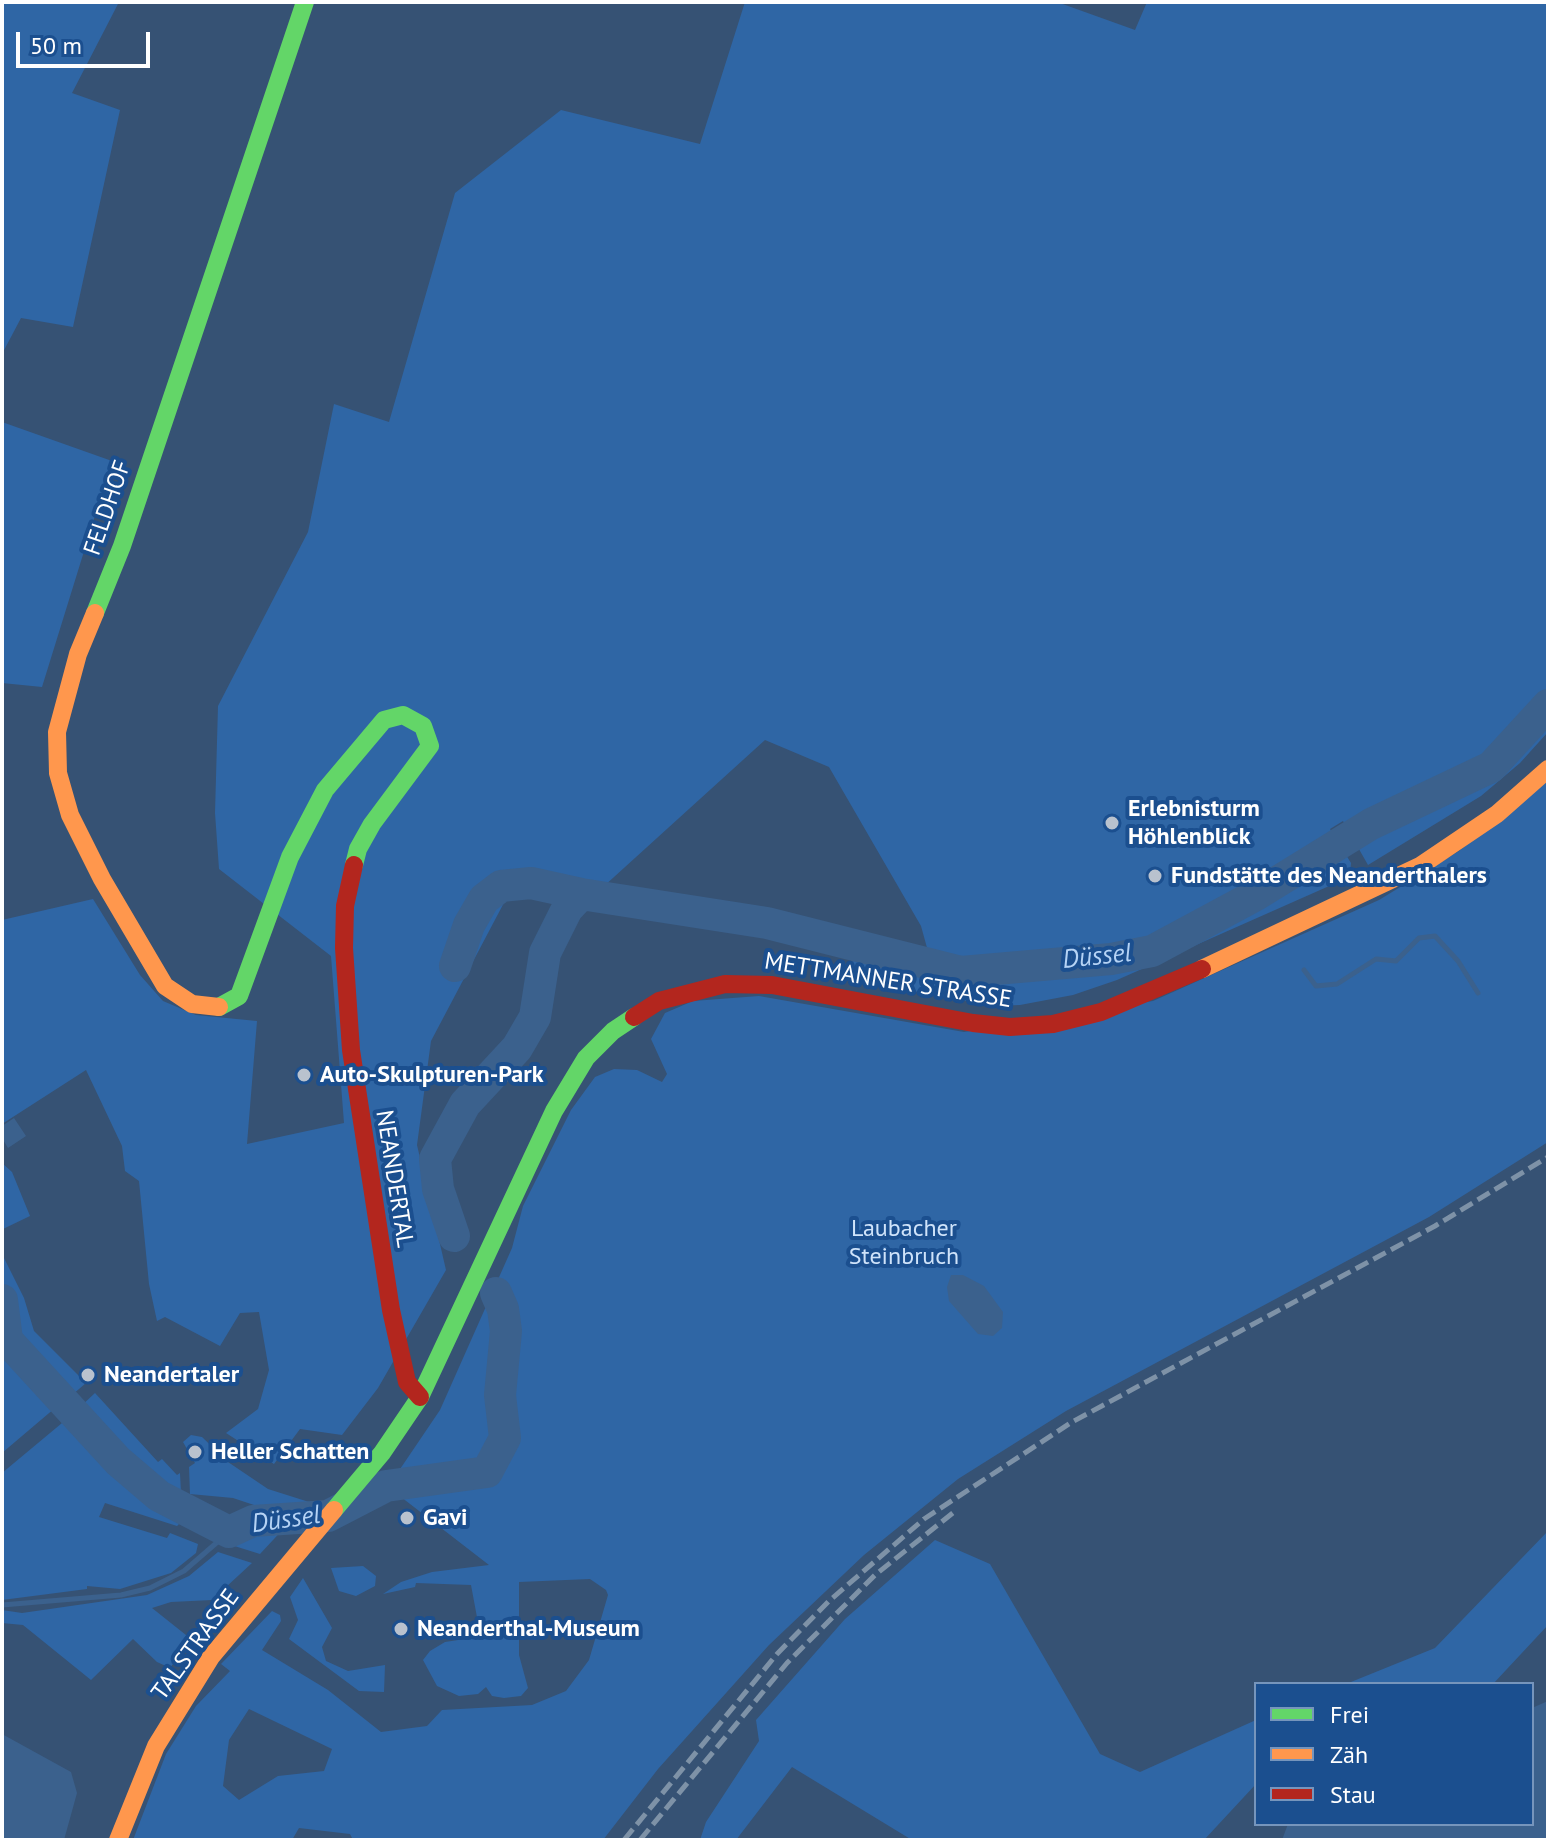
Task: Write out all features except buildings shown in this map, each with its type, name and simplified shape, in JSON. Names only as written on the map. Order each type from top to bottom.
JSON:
[{"type":"main road","name":"FELDHOF","points":[[192,1004],[165,986],[130,930],[70,815],[58,773],[57,732],[78,654],[122,546],[305,2]]},
{"type":"main road","name":"NEANDERTAL","points":[[192,1004],[220,1007],[239,996],[290,857],[325,790],[384,720],[403,715],[419,721],[430,746],[372,824],[358,849],[345,906],[344,948],[351,1050],[391,1310],[407,1382],[420,1397]]},
{"type":"main road","name":"METTMANNER STRASSE","points":[[342,1502],[382,1453],[420,1397],[532,1155],[576,1073],[613,1031],[659,1001],[708,986],[751,983],[1010,1027],[1053,1024],[1101,1012],[1150,994],[1420,866],[1497,814],[1548,769]]},
{"type":"main road","name":"TALSTRASSE","points":[[118,1840],[156,1746],[188,1690],[241,1619],[342,1502]]},
{"type":"green space","points":[[2,2],[119,2],[72,93],[120,110],[73,327],[21,318],[2,354]]},
{"type":"green space","points":[[745,2],[1057,2],[1135,30],[1147,2],[1548,2],[1548,732],[1520,763],[1481,796],[1368,865],[1343,821],[1330,829],[1351,863],[1350,873],[1345,879],[1117,980],[1073,995],[1020,1005],[995,1006],[852,980],[845,964],[892,948],[929,955],[921,926],[829,767],[765,740],[603,887],[516,880],[431,1041],[417,1145],[446,1270],[378,1388],[342,1435],[300,1429],[274,1464],[226,1433],[258,1409],[269,1370],[259,1312],[240,1313],[220,1346],[165,1317],[157,1321],[149,1284],[139,1181],[125,1171],[122,1146],[86,1070],[2,1124],[2,920],[93,899],[140,975],[163,1001],[196,1015],[257,1021],[247,1144],[344,1123],[331,956],[219,869],[215,813],[218,706],[308,532],[334,404],[389,422],[455,193],[561,110],[700,144]]},
{"type":"green space","points":[[2,422],[112,461],[42,687],[2,683]]},
{"type":"green space","name":"Laubacher Steinbruch","points":[[1548,781],[1548,1142],[1429,1217],[1066,1411],[958,1479],[864,1555],[769,1645],[658,1769],[603,1840],[353,1840],[350,1834],[299,1828],[292,1840],[133,1840],[166,1754],[196,1706],[230,1671],[221,1664],[272,1611],[280,1615],[281,1621],[262,1650],[328,1690],[381,1732],[427,1726],[442,1710],[532,1705],[566,1691],[589,1660],[608,1595],[606,1590],[590,1579],[519,1582],[519,1655],[528,1688],[521,1696],[504,1698],[492,1696],[486,1687],[478,1694],[459,1696],[437,1686],[423,1660],[430,1651],[445,1642],[471,1638],[479,1628],[471,1585],[416,1583],[415,1587],[383,1594],[401,1582],[432,1572],[489,1565],[401,1497],[394,1478],[440,1410],[512,1248],[523,1206],[571,1110],[595,1077],[614,1069],[637,1070],[662,1082],[667,1074],[651,1039],[665,1013],[693,1001],[759,996],[964,1032],[1153,1001],[1379,900],[1459,851]],"holes":[[[249,1709],[332,1749],[324,1771],[278,1776],[239,1800],[223,1786],[229,1740]]]},
{"type":"green space","points":[[2,1163],[12,1172],[30,1216],[3,1229],[2,1234]]},
{"type":"green space","points":[[2,1254],[24,1298],[34,1331],[86,1383],[72,1395],[57,1380],[44,1397],[55,1408],[2,1453]]},
{"type":"green space","points":[[95,1393],[158,1462],[162,1459],[177,1475],[180,1473],[181,1493],[167,1490],[141,1468],[80,1407]]},
{"type":"green space","points":[[68,1418],[130,1483],[155,1503],[183,1514],[177,1526],[105,1503],[99,1517],[167,1538],[170,1533],[198,1544],[196,1553],[171,1573],[120,1589],[87,1586],[87,1589],[2,1600],[2,1473]]},
{"type":"green space","points":[[191,1435],[202,1437],[228,1462],[268,1489],[309,1502],[286,1507],[257,1506],[233,1498],[190,1494],[189,1467],[195,1463],[183,1442]]},
{"type":"green space","points":[[287,1525],[260,1554],[228,1544],[247,1532]]},
{"type":"green space","points":[[1548,1531],[1548,1625],[1495,1682],[1351,1682],[1435,1648]]},
{"type":"green space","points":[[935,1540],[990,1564],[1100,1754],[1140,1772],[1254,1721],[1254,1786],[1204,1840],[912,1840],[792,1767],[736,1840],[700,1840],[706,1822],[759,1741],[756,1720],[845,1619]]},
{"type":"green space","points":[[218,1552],[252,1563],[212,1600],[171,1602],[152,1608],[191,1639],[170,1668],[157,1662],[133,1639],[91,1680],[23,1625],[2,1623],[2,1610],[22,1613],[147,1595],[189,1576]]},
{"type":"green space","points":[[363,1566],[376,1576],[375,1586],[356,1596],[339,1591],[331,1568]]},
{"type":"green space","points":[[303,1578],[332,1628],[322,1647],[326,1661],[348,1671],[385,1665],[384,1692],[359,1691],[289,1639],[298,1620],[290,1597]]},
{"type":"shaded area","points":[[14,1118],[26,1136],[8,1148],[2,1138],[2,1126]]},
{"type":"shaded area","points":[[951,1275],[963,1275],[984,1286],[1003,1312],[1002,1328],[993,1336],[978,1334],[949,1301],[947,1287]]},
{"type":"shaded area","points":[[1548,1701],[1548,1840],[1282,1840],[1287,1826],[1534,1826],[1534,1707]]},
{"type":"shaded area","points":[[2,1734],[71,1772],[77,1793],[64,1840],[2,1840]]},
{"type":"waterway","name":"Düssel","points":[[454,1236],[438,1189],[435,1159],[465,1104],[517,1048],[535,1017],[545,953],[567,909],[581,894],[767,923],[961,972],[1111,959],[1152,951],[1256,895],[1371,824],[1491,767],[1548,705]]},
{"type":"waterway","name":"Düssel","points":[[455,966],[469,925],[484,899],[501,886],[531,883],[581,894]]},
{"type":"waterway","points":[[1304,970],[1316,986],[1337,984],[1376,959],[1396,961],[1419,938],[1435,936],[1458,961],[1478,993]]},
{"type":"waterway","name":"Düssel","points":[[2,1300],[7,1340],[118,1461],[159,1496],[229,1532],[253,1521],[328,1516],[386,1486],[487,1472],[505,1438],[500,1395],[506,1331],[503,1309],[496,1293]]},
{"type":"waterway","points":[[2,1605],[121,1595],[150,1588],[184,1571],[229,1532]]},
{"type":"railway","points":[[624,1840],[777,1654],[829,1601],[924,1519],[1072,1422],[1435,1226],[1548,1157]]},
{"type":"railway","points":[[640,1840],[787,1663],[875,1575],[954,1512]]},
{"type":"traffic: fast","points":[[95,613],[122,546],[305,2]]},
{"type":"traffic: fast","points":[[219,1007],[239,996],[290,857],[325,790],[384,720],[403,715],[423,726],[430,746],[372,824],[358,849],[354,865]]},
{"type":"traffic: fast","points":[[334,1510],[382,1453],[420,1397],[554,1111],[586,1058],[613,1031],[634,1017]]},
{"type":"traffic: slow","points":[[95,613],[78,654],[57,732],[58,773],[70,815],[102,879],[165,986],[192,1004],[219,1007]]},
{"type":"traffic: slow","points":[[1202,969],[1420,866],[1497,814],[1548,769]]},
{"type":"traffic: slow","points":[[118,1840],[156,1746],[211,1657],[334,1510]]},
{"type":"traffic: jam","points":[[354,865],[345,906],[344,948],[351,1050],[391,1310],[407,1382],[420,1397]]},
{"type":"traffic: jam","points":[[634,1017],[659,1001],[725,984],[772,985],[973,1023],[1010,1027],[1053,1024],[1101,1012],[1202,969]]},
{"type":"place","name":"Erlebnisturm Höhlenblick","points":[[1112,823]]},
{"type":"place","name":"Fundstätte des Neanderthalers","points":[[1155,876]]},
{"type":"place","name":"Auto-Skulpturen-Park","points":[[304,1075]]},
{"type":"place","name":"Neandertaler","points":[[88,1375]]},
{"type":"place","name":"Heller Schatten","points":[[195,1452]]},
{"type":"place","name":"Gavi","points":[[407,1518]]},
{"type":"place","name":"Neanderthal-Museum","points":[[401,1629]]}]
